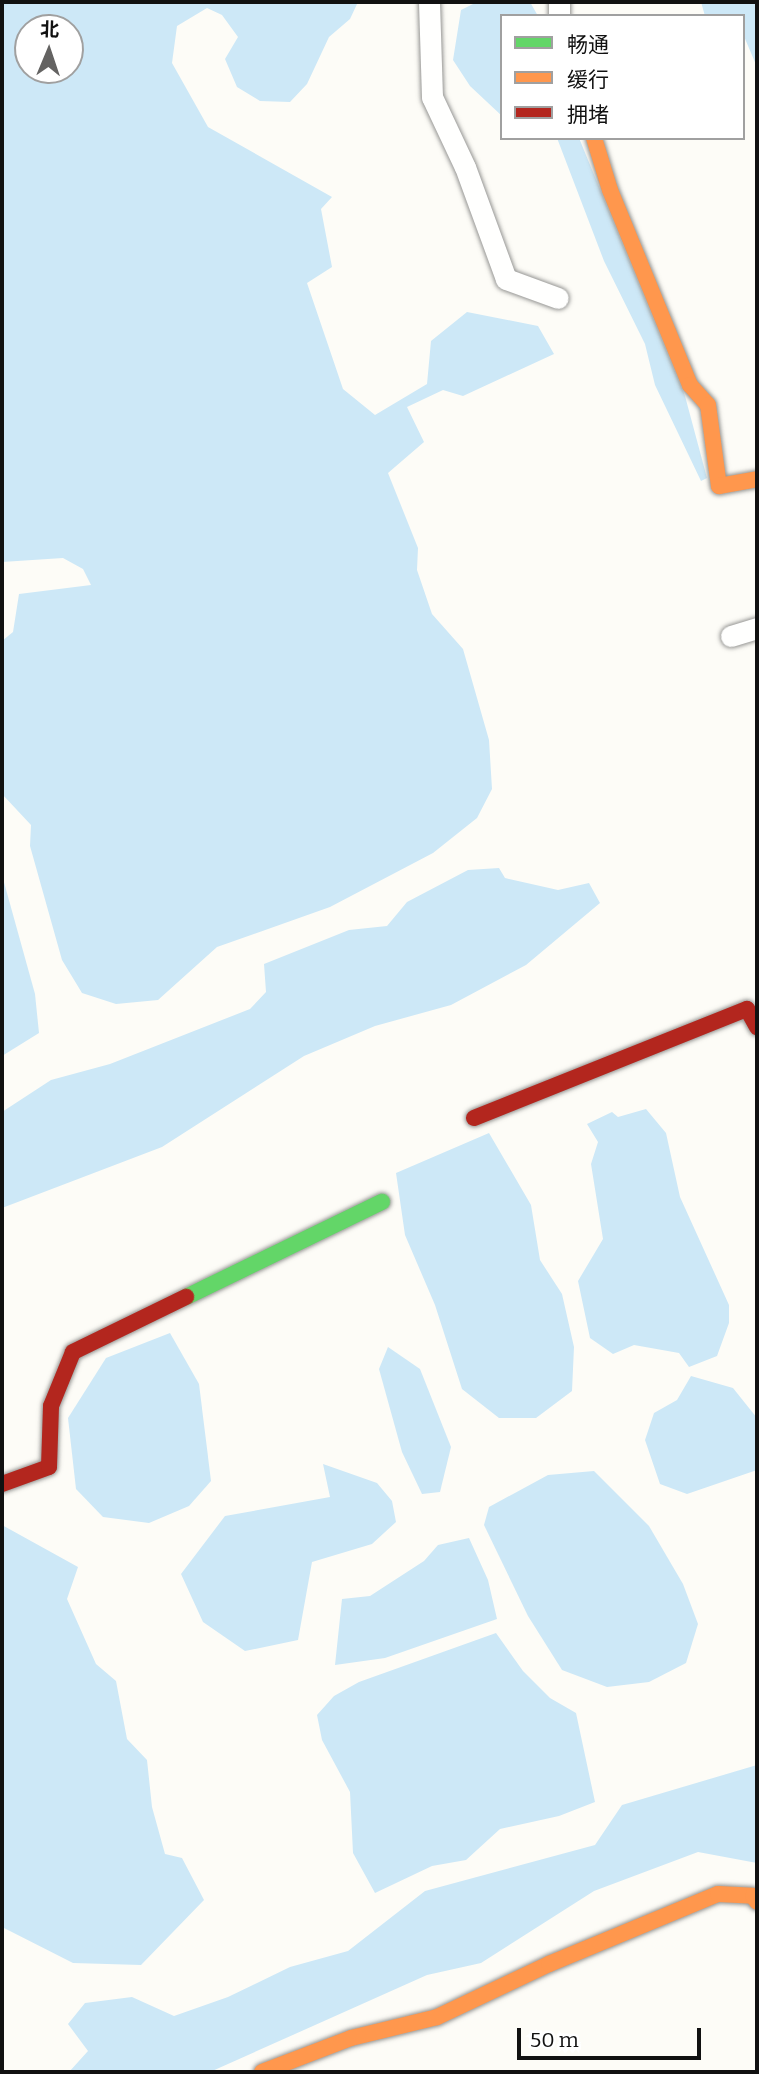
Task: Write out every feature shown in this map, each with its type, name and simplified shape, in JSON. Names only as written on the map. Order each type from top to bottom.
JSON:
[{"type":"street","points":[[429,2],[432,97],[465,167],[506,279],[558,299]]},
{"type":"street","points":[[595,140],[610,190],[690,385],[708,405],[719,486],[757,479]]},
{"type":"street","points":[[731,636],[757,628]]},
{"type":"street","points":[[474,1118],[747,1009],[757,1027]]},
{"type":"street","points":[[2,1484],[49,1467],[51,1406],[73,1352],[382,1202]]},
{"type":"street","points":[[262,2072],[296,2066],[351,2038],[437,2017],[548,1964],[718,1894],[753,1896],[757,1902]]},
{"type":"water","points":[[2,2],[358,2],[350,19],[329,37],[307,84],[290,102],[260,101],[237,87],[225,59],[238,37],[222,15],[207,8],[177,26],[172,63],[208,127],[332,197],[321,209],[332,267],[307,283],[343,389],[375,415],[427,384],[431,341],[467,312],[538,326],[554,354],[463,396],[443,390],[407,407],[424,442],[388,473],[418,548],[417,570],[432,614],[463,649],[489,740],[492,789],[477,818],[433,853],[330,907],[217,947],[158,1000],[116,1004],[82,993],[62,960],[30,846],[31,825],[2,794],[2,641],[13,632],[19,594],[91,585],[83,569],[63,558],[2,562]]},
{"type":"water","points":[[477,2],[530,2],[537,14],[500,14],[500,114],[470,86],[453,60],[461,10]]},
{"type":"water","points":[[701,2],[757,2],[757,67],[745,39],[745,14],[704,14]]},
{"type":"water","points":[[558,140],[580,140],[685,396],[707,478],[701,481],[655,385],[645,344],[604,261]]},
{"type":"water","points":[[499,868],[505,878],[558,890],[589,883],[600,903],[526,965],[451,1005],[375,1026],[304,1056],[162,1147],[2,1208],[2,1112],[51,1080],[110,1064],[250,1009],[266,992],[264,964],[349,930],[387,926],[407,902],[468,870]]},
{"type":"water","points":[[2,875],[35,994],[39,1033],[2,1056]]},
{"type":"water","points":[[646,1109],[666,1133],[680,1197],[729,1305],[729,1323],[717,1356],[689,1367],[679,1353],[634,1345],[613,1354],[590,1338],[578,1281],[603,1239],[591,1164],[598,1142],[587,1124],[612,1112],[618,1117]]},
{"type":"water","points":[[489,1133],[531,1205],[540,1260],[562,1294],[574,1347],[572,1391],[536,1418],[499,1418],[462,1389],[435,1305],[405,1235],[396,1173]]},
{"type":"water","points":[[170,1333],[199,1384],[211,1481],[189,1506],[149,1523],[103,1517],[76,1489],[68,1418],[106,1358]]},
{"type":"water","points":[[388,1347],[420,1369],[451,1447],[440,1492],[422,1494],[402,1452],[379,1369]]},
{"type":"water","points":[[691,1376],[733,1388],[757,1418],[757,1470],[687,1494],[660,1484],[645,1440],[654,1413],[677,1400]]},
{"type":"water","points":[[323,1464],[377,1483],[392,1501],[396,1522],[372,1544],[312,1562],[298,1640],[245,1651],[203,1622],[181,1574],[225,1516],[330,1497]]},
{"type":"water","points":[[594,1471],[649,1526],[683,1584],[698,1624],[686,1663],[649,1682],[607,1687],[562,1670],[528,1616],[484,1525],[489,1507],[548,1475]]},
{"type":"water","points":[[2,1525],[78,1567],[67,1599],[96,1664],[116,1681],[127,1739],[147,1760],[152,1807],[165,1854],[182,1858],[204,1900],[141,1965],[73,1963],[2,1927]]},
{"type":"water","points":[[469,1538],[488,1580],[497,1619],[385,1658],[335,1665],[342,1599],[370,1596],[424,1561],[438,1545]]},
{"type":"water","points":[[496,1633],[523,1671],[550,1698],[576,1713],[595,1802],[559,1816],[500,1829],[466,1860],[432,1866],[375,1893],[353,1853],[350,1792],[322,1740],[317,1715],[334,1696],[359,1682]]},
{"type":"water","points":[[757,1765],[757,1863],[698,1852],[594,1891],[481,1963],[427,1975],[210,2072],[69,2072],[88,2051],[68,2024],[85,2003],[132,1997],[174,2016],[228,1997],[290,1967],[348,1951],[425,1891],[595,1845],[622,1805]]},
{"type":"traffic: fast","points":[[186,1297],[382,1202]]},
{"type":"traffic: slow","points":[[595,140],[610,190],[690,385],[708,405],[719,486],[757,479]]},
{"type":"traffic: slow","points":[[262,2072],[351,2038],[437,2017],[549,1964],[718,1894],[753,1896],[757,1902]]},
{"type":"traffic: jam","points":[[474,1118],[747,1009],[757,1027]]},
{"type":"traffic: jam","points":[[2,1484],[49,1467],[51,1406],[73,1352],[186,1297]]}]
